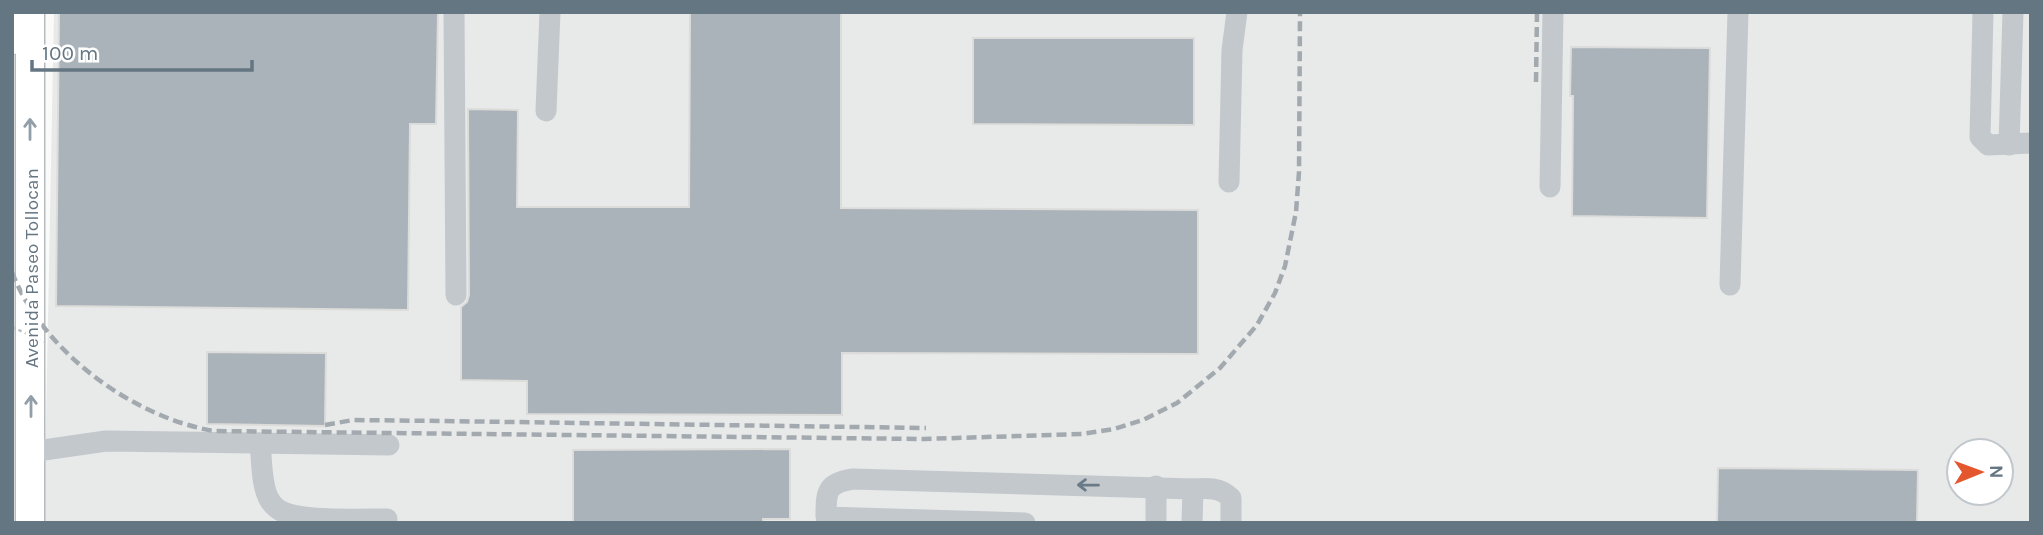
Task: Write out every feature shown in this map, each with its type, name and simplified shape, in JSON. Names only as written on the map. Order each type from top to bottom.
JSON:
[{"type":"highway","points":[[12,38],[21,12]]},
{"type":"main road","name":"Avenida Paseo Tollocan","points":[[30,12],[30,523]]},
{"type":"main road","points":[[12,426],[15,468],[14,523]]},
{"type":"lane","points":[[454,12],[456,295]]},
{"type":"lane","points":[[546,111],[550,12]]},
{"type":"lane","points":[[1229,182],[1232,50],[1237,12]]},
{"type":"lane","points":[[1550,187],[1553,12]]},
{"type":"lane","points":[[1730,285],[1738,12]]},
{"type":"lane","points":[[1983,12],[1980,137],[1988,145],[2031,143]]},
{"type":"lane","points":[[2009,145],[2013,12]]},
{"type":"lane","points":[[30,452],[106,441],[389,445]]},
{"type":"lane","points":[[260,443],[264,485],[268,499],[276,508],[289,514],[307,517],[387,519]]},
{"type":"lane","points":[[1025,523],[826,520],[829,489],[838,481],[853,479],[1214,488],[1225,492],[1231,498],[1231,523]]},
{"type":"lane","points":[[1156,486],[1156,523]]},
{"type":"lane","points":[[1192,523],[1193,489]]},
{"type":"path","points":[[12,327],[45,342]]},
{"type":"shaded area","points":[[54,12],[2031,12],[2031,523],[44,523]]},
{"type":"building","points":[[59,12],[438,12],[436,124],[410,124],[408,310],[56,306]]},
{"type":"building","points":[[690,12],[841,12],[841,208],[1198,210],[1198,354],[842,353],[842,415],[527,414],[527,381],[461,380],[461,307],[467,302],[469,295],[468,109],[518,110],[517,207],[689,207]]},
{"type":"building","points":[[973,38],[1194,38],[1194,125],[973,124]]},
{"type":"building","points":[[1571,47],[1710,48],[1707,218],[1572,216]]},
{"type":"building","points":[[207,352],[326,353],[325,426],[207,424]]},
{"type":"building","points":[[790,449],[790,519],[763,519],[763,523],[573,523],[573,450]]},
{"type":"building","points":[[1718,468],[1918,470],[1917,523],[1717,523]]},
{"type":"railway","points":[[12,272],[26,301],[45,328],[67,353],[93,376],[152,411],[214,431],[924,439],[1082,434],[1114,429],[1143,420],[1177,403],[1220,368],[1257,325],[1275,293],[1285,266],[1296,212],[1299,172],[1300,12]]},
{"type":"railway","points":[[1536,82],[1537,12]]},
{"type":"railway","points":[[325,425],[353,420],[926,428]]}]
